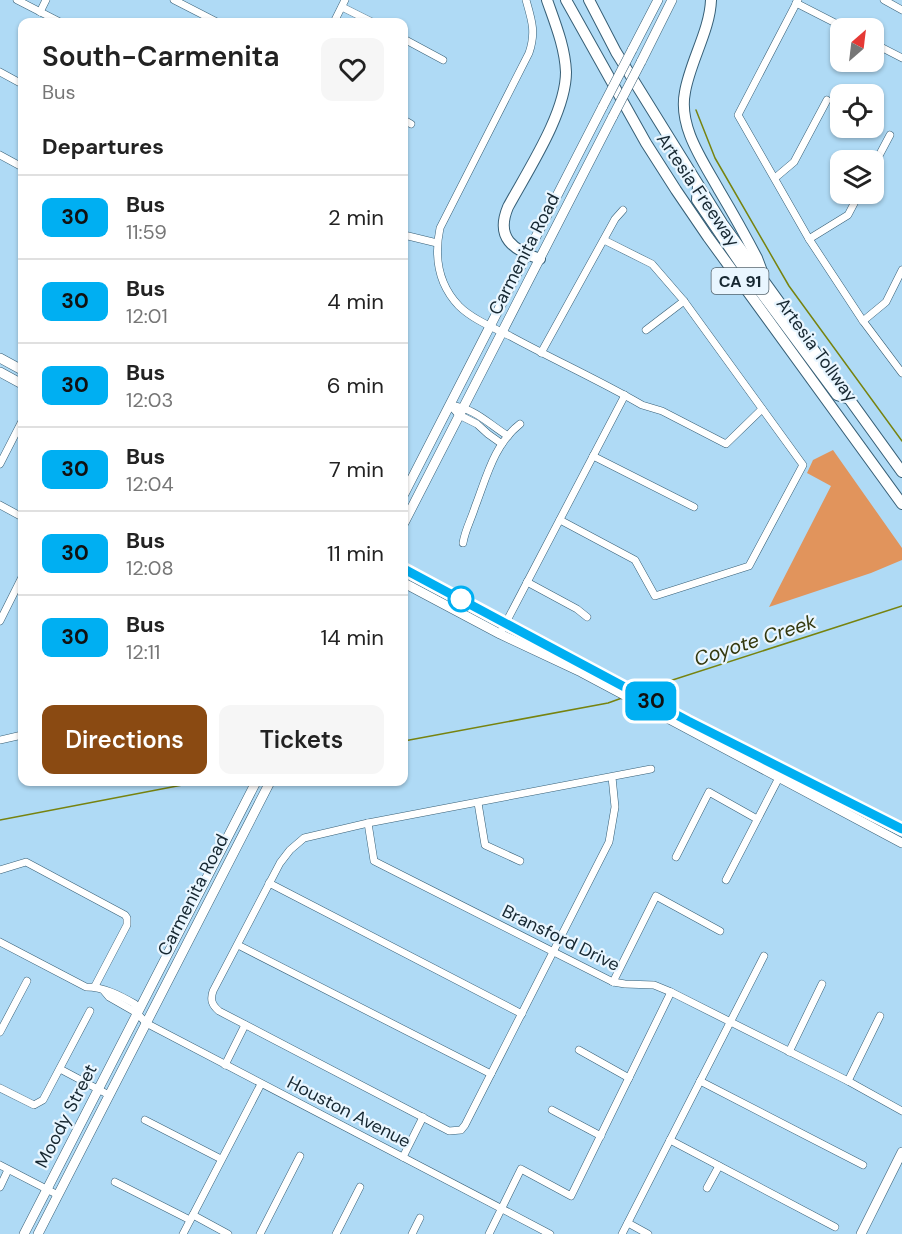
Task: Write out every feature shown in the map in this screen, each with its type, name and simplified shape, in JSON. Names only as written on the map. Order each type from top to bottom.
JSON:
[{"type":"highway","points":[[540,259],[527,255],[514,247],[503,227],[504,218],[558,112],[564,94],[566,70],[562,45],[547,0]]},
{"type":"highway","name":"Artesia Freeway","points":[[566,0],[646,143],[676,190],[902,504]]},
{"type":"highway","name":"Artesia Tollway","points":[[574,0],[609,66],[666,163],[712,232],[858,434],[859,445]]},
{"type":"highway","name":"Artesia Freeway","points":[[589,0],[616,52],[698,186],[902,472]]},
{"type":"highway","points":[[711,0],[710,12],[687,79],[684,96],[685,117],[692,140],[757,258],[767,285]]},
{"type":"highway","name":"Artesia Tollway","points":[[698,186],[697,200],[739,262],[837,395],[850,399]]},
{"type":"main road","name":"Carmenita Road","points":[[408,486],[658,0]]},
{"type":"main road","name":"Carmenita Road","points":[[408,515],[672,0]]},
{"type":"main road","points":[[0,358],[18,368]]},
{"type":"main road","points":[[0,372],[18,382]]},
{"type":"main road","points":[[408,571],[506,622],[585,670],[670,715],[784,768],[902,829]]},
{"type":"main road","points":[[408,585],[500,634],[585,670]]},
{"type":"main road","points":[[670,715],[701,737],[902,843]]},
{"type":"main road","name":"Carmenita Road","points":[[137,1013],[254,786]]},
{"type":"main road","name":"Carmenita Road","points":[[146,1023],[268,786]]},
{"type":"main road","name":"Moody Street","points":[[24,1234],[137,1013]]},
{"type":"main road","name":"Moody Street","points":[[38,1234],[146,1023]]},
{"type":"main road","points":[[864,1233],[902,1152]]},
{"type":"street","points":[[17,0],[52,18]]},
{"type":"street","points":[[40,12],[46,0]]},
{"type":"street","points":[[174,0],[209,18]]},
{"type":"street","points":[[526,0],[533,22],[533,39],[529,53],[446,212],[437,243],[437,266],[442,281],[468,313],[490,326],[642,405],[662,411],[726,444],[762,409]]},
{"type":"street","points":[[884,0],[902,10]]},
{"type":"street","points":[[830,20],[797,2],[738,116],[808,239],[863,321],[902,373]]},
{"type":"street","points":[[336,18],[344,3],[366,18]]},
{"type":"street","points":[[408,41],[443,60]]},
{"type":"street","points":[[884,49],[902,58]]},
{"type":"street","points":[[0,72],[18,82]]},
{"type":"street","points":[[775,178],[794,162],[827,100]]},
{"type":"street","points":[[882,150],[890,135]]},
{"type":"street","points":[[0,155],[18,165]]},
{"type":"street","points":[[808,239],[848,215],[854,204]]},
{"type":"street","points":[[541,353],[563,309],[615,219],[623,210]]},
{"type":"street","points":[[408,236],[437,243]]},
{"type":"street","points":[[560,520],[635,560],[655,596],[749,566],[802,465],[684,301],[652,264],[604,240]]},
{"type":"street","points":[[863,321],[886,302],[902,270]]},
{"type":"street","points":[[646,330],[684,301]]},
{"type":"street","points":[[500,634],[625,395]]},
{"type":"street","points":[[450,405],[461,411],[502,444]]},
{"type":"street","points":[[461,411],[482,416],[494,427],[508,435]]},
{"type":"street","points":[[463,543],[465,530],[487,472],[508,435],[520,424]]},
{"type":"street","points":[[0,464],[18,429]]},
{"type":"street","points":[[593,456],[694,507]]},
{"type":"street","points":[[0,505],[18,515]]},
{"type":"street","points":[[527,582],[577,609],[587,617]]},
{"type":"street","points":[[0,621],[18,585]]},
{"type":"street","points":[[0,740],[18,736]]},
{"type":"street","points":[[726,880],[784,768]]},
{"type":"street","points":[[612,777],[615,807],[609,842],[465,1125],[458,1131],[449,1131],[219,1011],[212,1003],[213,991],[269,883],[290,850],[304,838],[368,823],[651,769]]},
{"type":"street","points":[[676,857],[709,792],[757,819]]},
{"type":"street","points":[[478,802],[485,845],[520,861]]},
{"type":"street","name":"Bransford Drive","points":[[368,823],[374,861],[613,982],[654,985],[671,992],[848,1081],[902,1111]]},
{"type":"street","points":[[0,870],[26,862],[127,918],[126,925],[95,986],[86,987],[0,942]]},
{"type":"street","points":[[269,883],[522,1014]]},
{"type":"street","points":[[613,982],[656,896],[720,931]]},
{"type":"street","points":[[238,945],[491,1074]]},
{"type":"street","points":[[622,1234],[764,956]]},
{"type":"street","points":[[0,1032],[27,981]]},
{"type":"street","points":[[789,1052],[822,984]]},
{"type":"street","name":"Houston Avenue","points":[[95,986],[104,991],[112,991],[135,1004],[137,1013],[146,1023],[550,1234]]},
{"type":"street","points":[[489,1234],[521,1168],[571,1196],[671,992]]},
{"type":"street","points":[[0,1088],[34,1105],[43,1100],[90,1011]]},
{"type":"street","points":[[848,1081],[880,1016]]},
{"type":"street","points":[[225,1065],[246,1025]]},
{"type":"street","points":[[579,1050],[629,1078]]},
{"type":"street","points":[[60,1069],[109,1095]]},
{"type":"street","points":[[700,1081],[863,1166]]},
{"type":"street","points":[[183,1234],[261,1083]]},
{"type":"street","points":[[552,1110],[601,1136]]},
{"type":"street","points":[[403,1157],[423,1117]]},
{"type":"street","points":[[145,1120],[221,1159]]},
{"type":"street","points":[[670,1140],[835,1227]]},
{"type":"street","points":[[260,1234],[300,1156]]},
{"type":"street","points":[[0,1166],[58,1195]]},
{"type":"street","points":[[707,1188],[718,1166]]},
{"type":"street","points":[[0,1187],[8,1170]]},
{"type":"street","points":[[115,1182],[228,1234]]},
{"type":"street","points":[[336,1234],[360,1187]]},
{"type":"street","points":[[412,1234],[420,1218]]},
{"type":"street","points":[[628,1223],[648,1234]]},
{"type":"shaded area","points":[[833,450],[902,548],[902,560],[871,573],[769,607],[831,486],[807,473],[813,460]]},
{"type":"waterway","points":[[696,110],[715,158],[789,286],[902,441]]},
{"type":"waterway","name":"Coyote Creek","points":[[644,692],[657,685],[902,606]]},
{"type":"waterway","name":"Coyote Creek","points":[[408,740],[608,703],[622,698]]},
{"type":"waterway","name":"Coyote Creek","points":[[0,820],[177,786]]},
{"type":"bus line","name":"30","points":[[408,571],[688,721],[902,829]]}]
